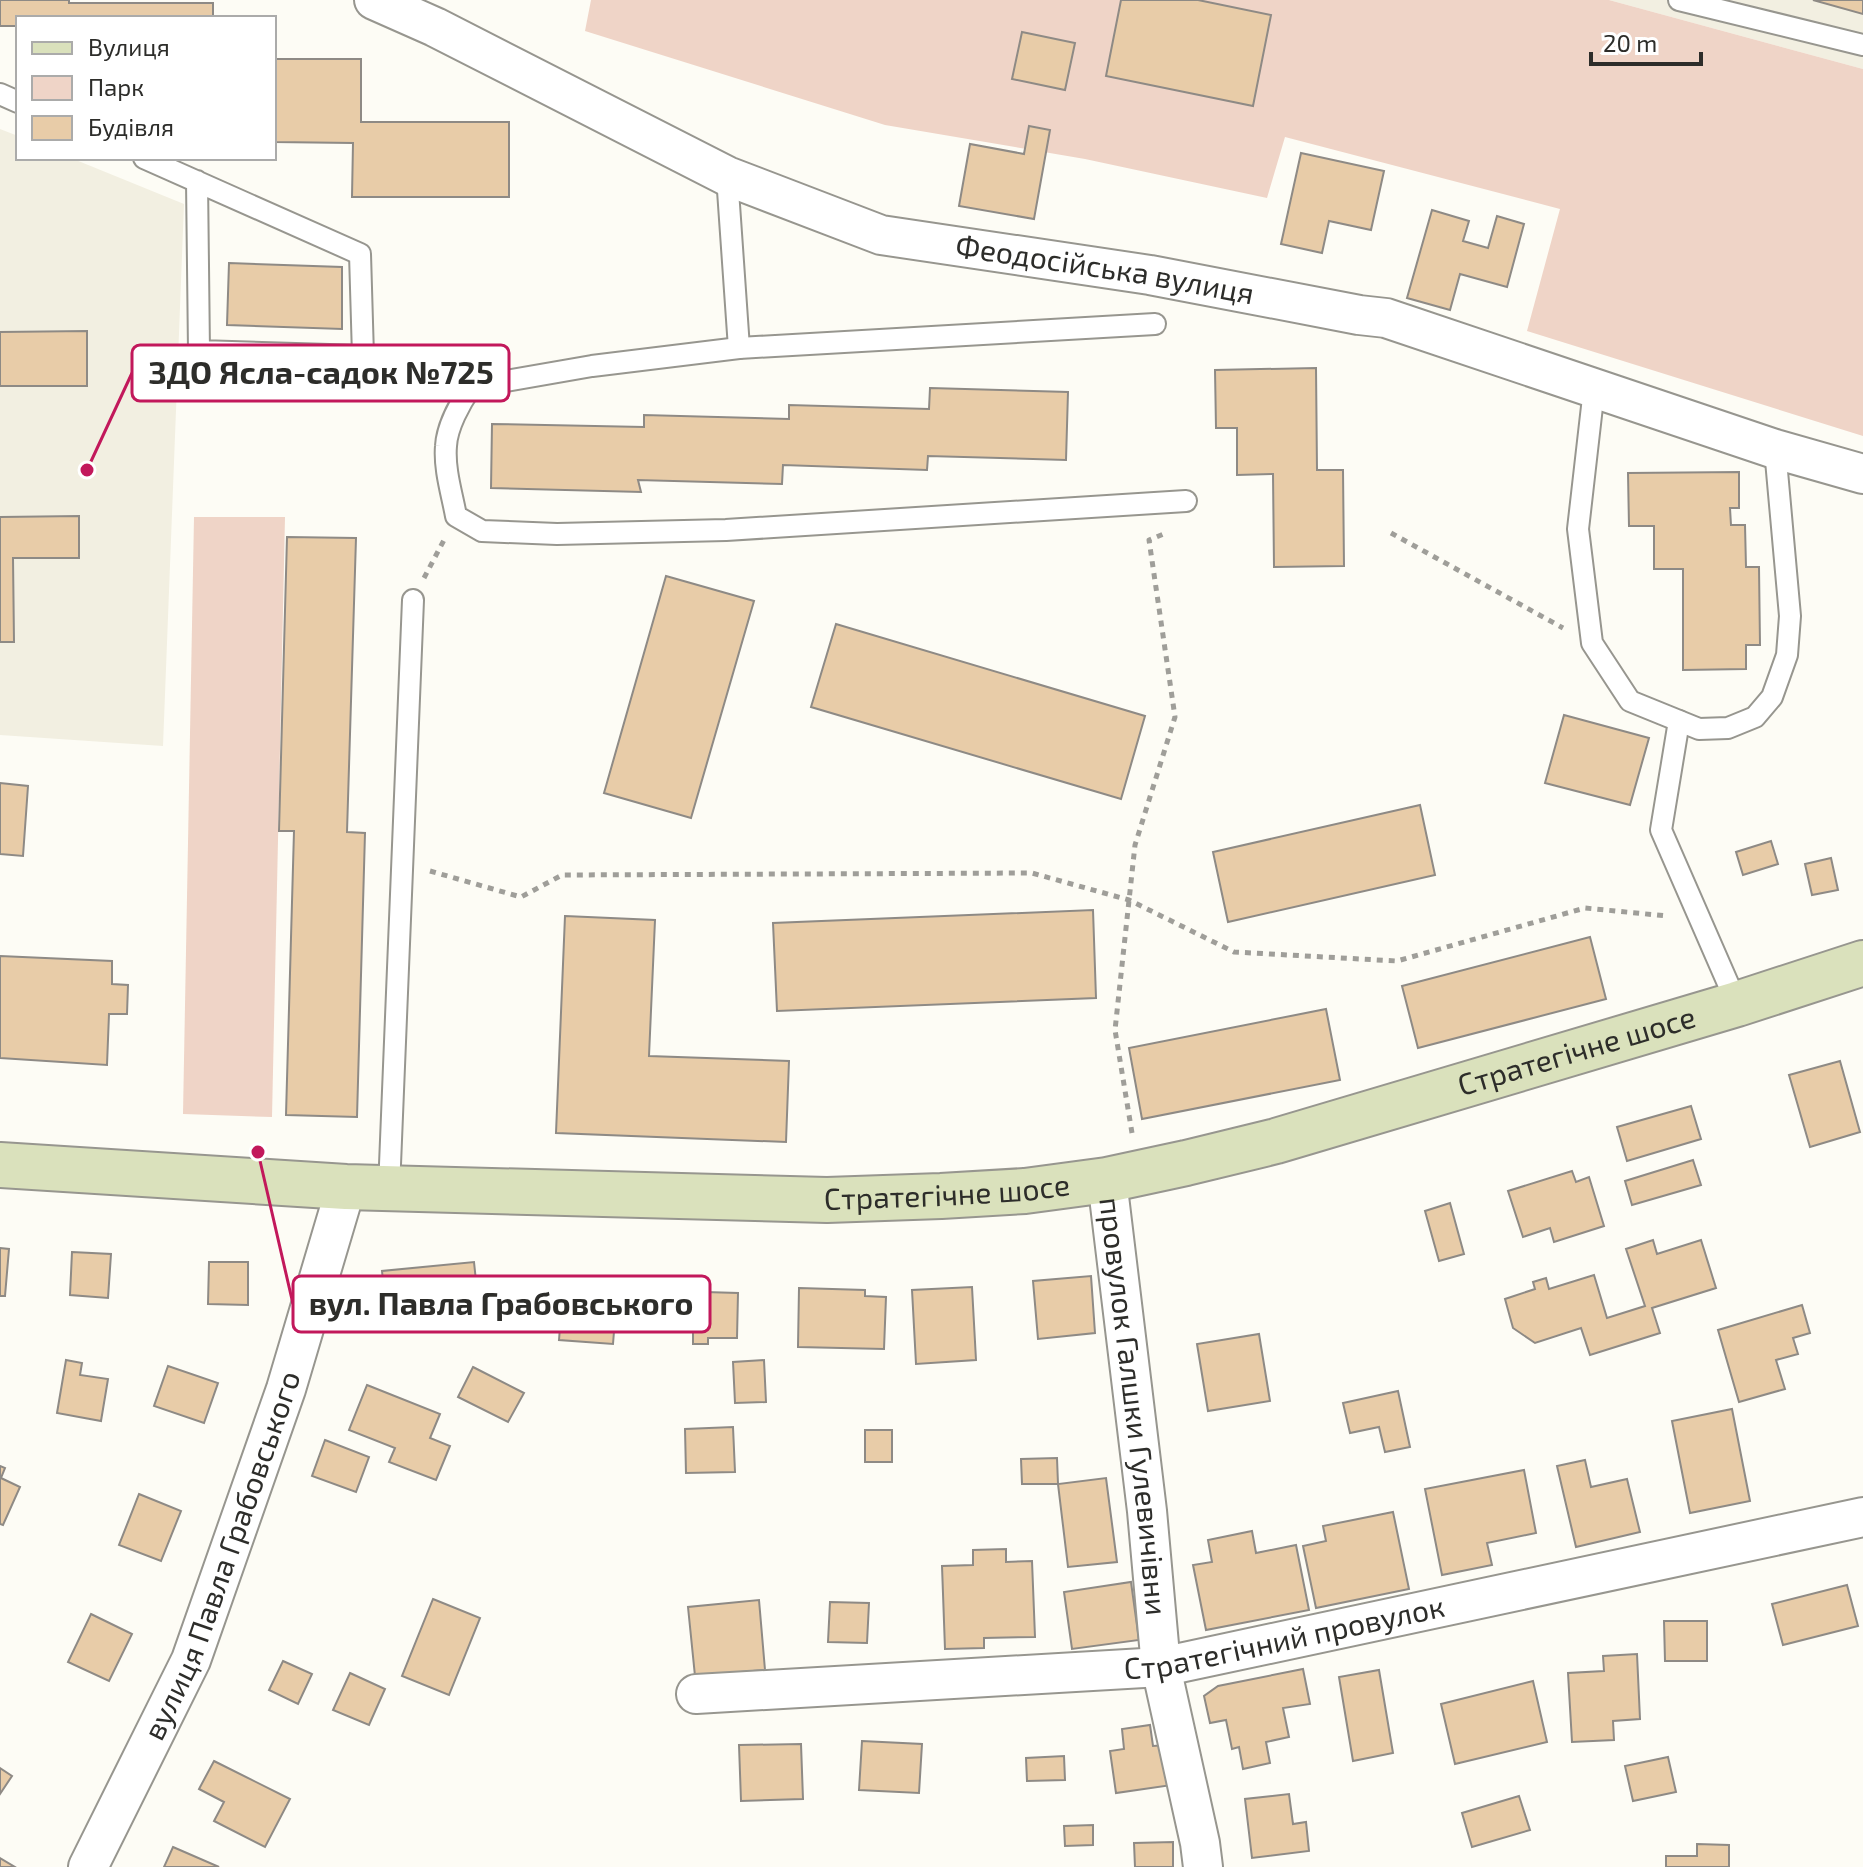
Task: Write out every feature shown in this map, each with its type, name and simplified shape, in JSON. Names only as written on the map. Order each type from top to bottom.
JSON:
[{"type":"street","name":"Феодосійська вулиця","points":[[374,0],[435,27],[727,176],[881,235],[1135,272],[1386,318],[1775,449],[1863,474]]},
{"type":"street","name":"Стратегічне шосе","points":[[0,1165],[368,1188],[827,1200],[1025,1191],[1107,1180],[1276,1141],[1737,1004],[1863,963]]},
{"type":"street","name":"провулок Галшки Гулевичівни","points":[[1107,1180],[1144,1484],[1161,1667],[1203,1867]]},
{"type":"street","name":"вулиця Павла Грабовського","points":[[88,1867],[191,1660],[286,1389],[368,1188]]},
{"type":"street","name":"Стратегічний провулок","points":[[696,1694],[1161,1667],[1863,1517]]},
{"type":"lane","points":[[1679,0],[1863,45]]},
{"type":"lane","points":[[149,160],[197,181],[360,254],[363,356],[199,351],[197,181]]},
{"type":"lane","points":[[727,176],[739,348]]},
{"type":"lane","points":[[1155,324],[739,348],[592,366],[471,387],[459,405],[446,444],[447,468],[456,516],[482,531],[557,534],[726,530],[1186,501]]},
{"type":"lane","points":[[1594,389],[1578,529],[1592,643],[1630,701],[1699,729],[1728,728],[1755,717],[1772,697],[1787,655],[1790,616],[1775,449]]},
{"type":"lane","points":[[368,1188],[402,863],[413,600]]},
{"type":"lane","points":[[1679,721],[1661,830],[1737,1004]]},
{"type":"path","points":[[413,600],[456,516]]},
{"type":"path","points":[[1133,1136],[1115,1030],[1135,845],[1175,717],[1149,540],[1176,529]]},
{"type":"path","points":[[1391,533],[1592,643]]},
{"type":"path","points":[[402,863],[521,897],[562,875],[1032,873],[1129,900],[1234,952],[1397,961],[1585,908],[1700,920]]},
{"type":"shaded area","points":[[1609,0],[1863,0],[1863,69]]},
{"type":"shaded area","points":[[0,129],[16,135],[16,160],[76,160],[184,204],[163,746],[0,735]]},
{"type":"green space","points":[[591,0],[1609,0],[1863,69],[1863,436],[1527,331],[1560,209],[1285,137],[1267,198],[1085,159],[885,125],[585,31]]},
{"type":"green space","points":[[194,517],[285,517],[272,1117],[183,1114]]},
{"type":"building","points":[[0,0],[213,3],[213,16],[16,16],[16,26],[0,26]]},
{"type":"building","points":[[1121,0],[1198,0],[1271,15],[1253,106],[1106,76]]},
{"type":"building","points":[[1813,0],[1863,0],[1863,14]]},
{"type":"building","points":[[1022,32],[1075,43],[1065,90],[1012,79]]},
{"type":"building","points":[[276,59],[361,59],[361,122],[509,122],[509,197],[352,197],[353,143],[276,142]]},
{"type":"building","points":[[1029,126],[1050,130],[1034,219],[959,206],[970,144],[1024,154]]},
{"type":"building","points":[[1301,153],[1384,171],[1371,230],[1329,221],[1322,253],[1281,244]]},
{"type":"building","points":[[1432,210],[1469,221],[1463,241],[1488,248],[1497,216],[1524,224],[1507,287],[1460,274],[1450,310],[1407,298]]},
{"type":"building","points":[[229,263],[342,267],[342,329],[227,325]]},
{"type":"building","points":[[87,331],[87,386],[0,386],[0,332]]},
{"type":"building","points":[[1316,368],[1317,470],[1343,470],[1344,566],[1274,567],[1273,474],[1237,475],[1237,428],[1216,428],[1215,370]]},
{"type":"building","points":[[930,388],[1068,392],[1066,460],[928,456],[927,470],[783,465],[782,484],[638,480],[641,492],[491,488],[492,424],[644,427],[644,415],[789,419],[789,405],[929,409]]},
{"type":"building","points":[[1739,472],[1739,508],[1730,508],[1731,525],[1745,525],[1746,567],[1759,567],[1760,645],[1746,645],[1746,669],[1683,670],[1683,569],[1654,569],[1654,526],[1629,526],[1628,473]]},
{"type":"building","points":[[79,516],[79,558],[13,558],[14,642],[0,642],[0,517]]},
{"type":"building","points":[[287,537],[356,538],[347,832],[365,833],[357,1117],[286,1115],[294,831],[279,831]]},
{"type":"building","points":[[666,576],[754,601],[691,818],[604,793]]},
{"type":"building","points":[[836,624],[1145,716],[1121,799],[811,707]]},
{"type":"building","points":[[1564,715],[1649,738],[1630,805],[1545,783]]},
{"type":"building","points":[[0,783],[28,786],[23,856],[0,854]]},
{"type":"building","points":[[1420,805],[1435,875],[1228,922],[1213,852]]},
{"type":"building","points":[[1771,841],[1778,864],[1743,875],[1736,852]]},
{"type":"building","points":[[1831,858],[1838,890],[1812,895],[1805,864]]},
{"type":"building","points":[[1093,910],[1096,998],[777,1011],[773,923]]},
{"type":"building","points":[[565,916],[655,920],[649,1056],[789,1061],[786,1142],[556,1133]]},
{"type":"building","points":[[1590,937],[1606,999],[1418,1048],[1402,986]]},
{"type":"building","points":[[0,956],[112,961],[112,984],[128,985],[127,1014],[109,1014],[107,1065],[0,1058]]},
{"type":"building","points":[[1326,1009],[1340,1080],[1142,1119],[1129,1048]]},
{"type":"building","points":[[1840,1061],[1860,1132],[1810,1147],[1789,1075]]},
{"type":"building","points":[[1691,1106],[1701,1139],[1627,1161],[1617,1127]]},
{"type":"building","points":[[1693,1160],[1701,1185],[1632,1205],[1625,1181]]},
{"type":"building","points":[[1572,1171],[1576,1182],[1589,1177],[1604,1226],[1554,1242],[1550,1228],[1523,1237],[1508,1191]]},
{"type":"building","points":[[1450,1203],[1464,1254],[1439,1261],[1425,1211]]},
{"type":"building","points":[[1653,1240],[1657,1254],[1701,1240],[1716,1288],[1652,1308],[1660,1333],[1590,1355],[1581,1328],[1535,1343],[1513,1328],[1505,1299],[1535,1289],[1533,1282],[1546,1278],[1549,1289],[1594,1275],[1607,1318],[1645,1306],[1626,1249]]},
{"type":"building","points":[[0,1248],[9,1249],[5,1296],[0,1296]]},
{"type":"building","points":[[72,1252],[111,1254],[108,1298],[70,1295]]},
{"type":"building","points":[[209,1262],[248,1262],[248,1305],[208,1304]]},
{"type":"building","points":[[474,1262],[480,1319],[388,1329],[382,1271]]},
{"type":"building","points":[[1091,1276],[1095,1333],[1038,1339],[1033,1281]]},
{"type":"building","points":[[972,1287],[976,1360],[916,1364],[912,1290]]},
{"type":"building","points":[[799,1288],[865,1290],[865,1296],[886,1297],[884,1349],[798,1347]]},
{"type":"building","points":[[705,1292],[738,1293],[737,1338],[708,1338],[708,1344],[693,1344],[693,1327],[684,1326],[684,1314],[691,1314],[692,1307],[704,1308]]},
{"type":"building","points":[[1802,1305],[1810,1333],[1793,1338],[1798,1354],[1776,1360],[1785,1389],[1739,1402],[1718,1330]]},
{"type":"building","points":[[561,1314],[615,1319],[613,1344],[559,1340]]},
{"type":"building","points":[[1259,1334],[1270,1401],[1208,1411],[1197,1344]]},
{"type":"building","points":[[66,1360],[82,1363],[80,1375],[108,1379],[101,1421],[57,1413]]},
{"type":"building","points":[[764,1360],[766,1402],[735,1403],[733,1362]]},
{"type":"building","points":[[168,1366],[218,1383],[204,1423],[154,1406]]},
{"type":"building","points":[[473,1367],[524,1393],[508,1422],[458,1397]]},
{"type":"building","points":[[367,1385],[440,1414],[430,1438],[450,1446],[436,1480],[389,1462],[395,1448],[349,1430]]},
{"type":"building","points":[[1398,1391],[1410,1447],[1385,1452],[1379,1427],[1350,1433],[1343,1403]]},
{"type":"building","points":[[1732,1409],[1750,1501],[1690,1513],[1672,1421]]},
{"type":"building","points":[[733,1427],[735,1472],[686,1473],[685,1429]]},
{"type":"building","points":[[865,1430],[892,1430],[892,1462],[865,1462]]},
{"type":"building","points":[[325,1440],[369,1457],[356,1492],[312,1476]]},
{"type":"building","points":[[1057,1458],[1058,1484],[1022,1484],[1021,1459]]},
{"type":"building","points":[[1585,1460],[1591,1487],[1627,1479],[1640,1532],[1576,1547],[1557,1466]]},
{"type":"building","points":[[0,1466],[5,1468],[1,1478],[20,1487],[3,1525],[0,1524]]},
{"type":"building","points":[[1524,1470],[1536,1533],[1487,1543],[1492,1565],[1442,1575],[1425,1489]]},
{"type":"building","points":[[1106,1478],[1117,1562],[1068,1567],[1058,1484]]},
{"type":"building","points":[[139,1494],[181,1511],[161,1561],[119,1545]]},
{"type":"building","points":[[1393,1512],[1409,1589],[1316,1608],[1303,1546],[1326,1541],[1323,1526]]},
{"type":"building","points":[[1252,1531],[1256,1553],[1296,1545],[1309,1610],[1206,1630],[1193,1565],[1212,1562],[1208,1540]]},
{"type":"building","points":[[1006,1549],[1006,1562],[1032,1561],[1035,1637],[984,1638],[984,1648],[945,1649],[942,1566],[973,1565],[973,1550]]},
{"type":"building","points":[[1131,1582],[1139,1640],[1072,1649],[1064,1592]]},
{"type":"building","points":[[1847,1585],[1858,1626],[1783,1645],[1772,1604]]},
{"type":"building","points":[[433,1599],[480,1618],[449,1695],[402,1676]]},
{"type":"building","points":[[759,1600],[765,1670],[695,1676],[688,1607]]},
{"type":"building","points":[[830,1602],[869,1603],[867,1643],[828,1642]]},
{"type":"building","points":[[91,1614],[132,1634],[109,1681],[68,1662]]},
{"type":"building","points":[[1664,1621],[1707,1621],[1707,1661],[1665,1661]]},
{"type":"building","points":[[1637,1654],[1640,1719],[1613,1721],[1614,1740],[1572,1742],[1568,1673],[1604,1671],[1603,1656]]},
{"type":"building","points":[[283,1661],[312,1674],[298,1704],[269,1690]]},
{"type":"building","points":[[1303,1669],[1310,1704],[1283,1708],[1289,1737],[1266,1742],[1270,1763],[1243,1769],[1239,1747],[1232,1749],[1226,1720],[1210,1723],[1204,1696],[1218,1686]]},
{"type":"building","points":[[1379,1670],[1393,1753],[1353,1761],[1339,1677]]},
{"type":"building","points":[[350,1673],[385,1689],[369,1725],[333,1710]]},
{"type":"building","points":[[1533,1681],[1547,1742],[1455,1764],[1441,1704]]},
{"type":"building","points":[[1150,1725],[1153,1746],[1167,1745],[1172,1785],[1116,1793],[1110,1751],[1124,1749],[1122,1729]]},
{"type":"building","points":[[862,1741],[922,1744],[919,1793],[859,1790]]},
{"type":"building","points":[[801,1744],[803,1799],[741,1801],[739,1745]]},
{"type":"building","points":[[1064,1756],[1065,1780],[1027,1781],[1026,1758]]},
{"type":"building","points":[[1668,1757],[1676,1792],[1633,1801],[1625,1766]]},
{"type":"building","points":[[214,1761],[290,1799],[265,1847],[214,1821],[224,1802],[199,1789]]},
{"type":"building","points":[[0,1768],[12,1776],[0,1794]]},
{"type":"building","points":[[1289,1794],[1293,1824],[1306,1822],[1309,1851],[1252,1858],[1245,1799]]},
{"type":"building","points":[[1519,1796],[1530,1830],[1472,1847],[1462,1813]]},
{"type":"building","points":[[1093,1825],[1093,1845],[1065,1846],[1064,1826]]},
{"type":"building","points":[[1173,1842],[1173,1867],[1135,1867],[1134,1843]]},
{"type":"building","points":[[1697,1844],[1729,1845],[1729,1867],[1666,1867],[1666,1856],[1697,1856]]},
{"type":"building","points":[[173,1847],[219,1867],[164,1867]]},
{"type":"building","points":[[0,1858],[15,1867],[0,1867]]},
{"type":"place","name":"ЗДО Ясла-садок №725","points":[[87,470]]},
{"type":"place","name":"вул. Павла Грабовського","points":[[258,1152]]}]
